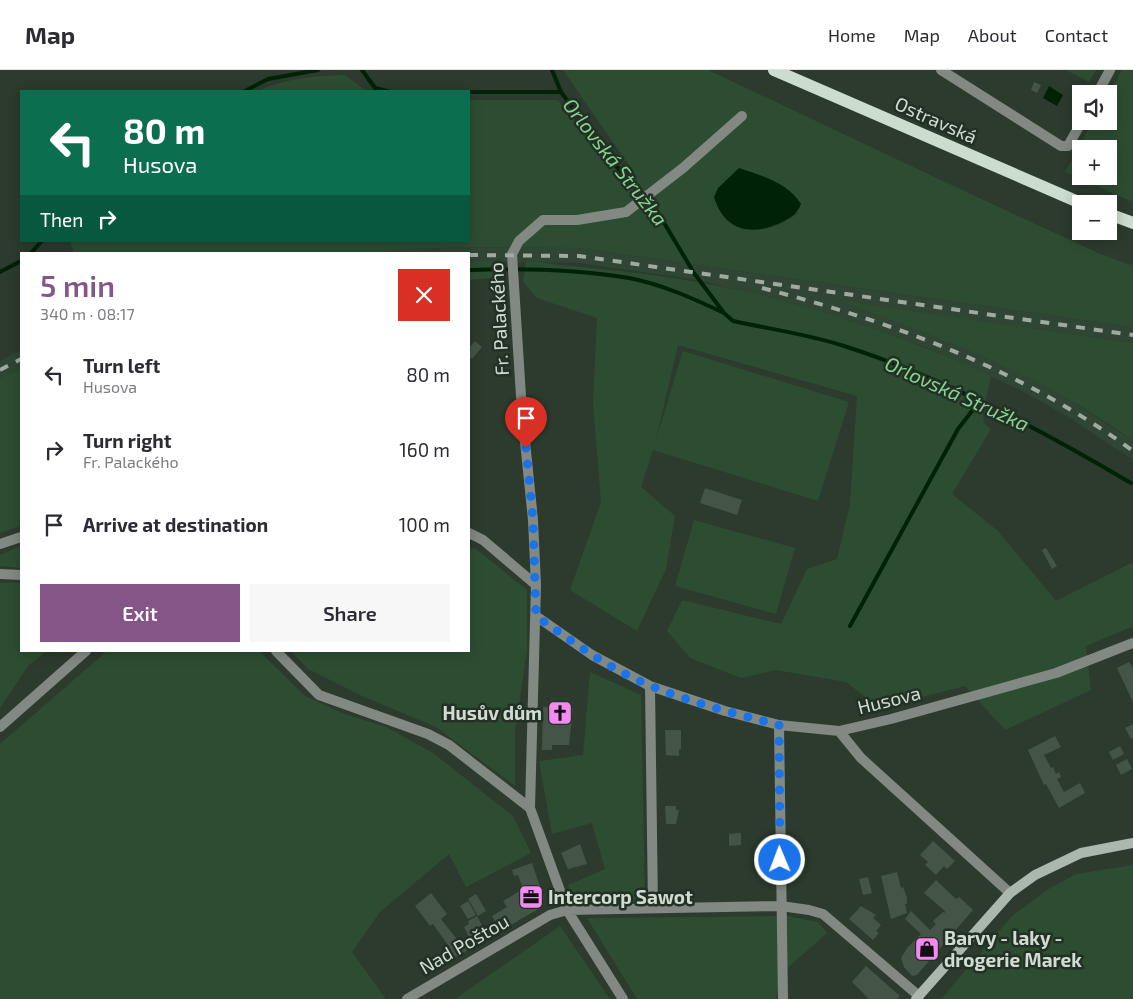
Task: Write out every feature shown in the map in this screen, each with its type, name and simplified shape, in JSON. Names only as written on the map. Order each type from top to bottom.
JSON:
[{"type":"main road","name":"Ostravská","points":[[774,70],[1072,199]]},
{"type":"main road","points":[[1117,217],[1133,223]]},
{"type":"street","points":[[941,70],[1061,146],[1068,146],[1077,130]]},
{"type":"street","points":[[1102,85],[1110,70]]},
{"type":"street","name":"Fr. Palackého","points":[[623,999],[567,910],[530,808],[536,584],[533,520],[522,412],[512,254],[519,241],[543,220],[577,220],[626,212],[683,168],[742,116]]},
{"type":"street","points":[[470,534],[483,540],[536,584]]},
{"type":"street","points":[[0,544],[20,536]]},
{"type":"street","points":[[0,574],[20,575]]},
{"type":"street","name":"Husova","points":[[536,616],[592,655],[650,686],[726,711],[779,725],[839,731],[891,719],[1056,673],[1133,643]]},
{"type":"street","points":[[0,727],[85,652]]},
{"type":"street","points":[[277,652],[319,695],[428,734],[449,745],[530,808]]},
{"type":"street","points":[[650,686],[653,908]]},
{"type":"street","points":[[779,725],[783,999]]},
{"type":"street","points":[[839,731],[861,758],[1010,892]]},
{"type":"street","points":[[918,997],[1010,892],[1035,875],[1081,853],[1133,843]]},
{"type":"street","name":"Nad Poštou","points":[[407,999],[550,915],[567,910],[781,906],[823,914],[918,997]]},
{"type":"shaded area","points":[[563,70],[708,70],[1098,253],[1133,266],[1133,327],[579,248],[466,247],[384,252],[73,252],[70,242],[470,242],[470,100],[558,100],[627,184],[637,177]],"holes":[[[798,213],[782,223],[760,229],[735,226]]]},
{"type":"shaded area","points":[[1066,70],[1096,70],[1089,82]]},
{"type":"shaded area","points":[[1122,70],[1133,70],[1133,202],[1094,185],[1117,185],[1117,140],[1083,140],[1088,130],[1117,130],[1117,85],[1114,85]]},
{"type":"shaded area","points":[[345,75],[365,90],[261,90],[290,80]]},
{"type":"shaded area","points":[[1049,86],[1063,95],[1057,106],[1043,98]]},
{"type":"shaded area","points":[[1072,159],[1072,175],[1065,172]]},
{"type":"shaded area","points":[[739,168],[773,181],[789,190],[801,204],[796,213],[771,227],[760,229],[750,230],[732,224],[719,208],[714,197],[718,188]]},
{"type":"shaded area","points":[[466,247],[579,248],[1133,327],[1133,343],[838,301],[928,332],[1021,373],[1073,402],[1133,441],[1133,460],[1065,415],[1014,387],[922,346],[861,324],[799,305],[693,279],[578,263],[470,262],[470,252],[384,252]]},
{"type":"shaded area","points":[[526,261],[681,279],[777,299],[850,320],[921,346],[991,376],[983,413],[984,423],[991,429],[952,494],[998,531],[1056,601],[1133,562],[1133,626],[1086,646],[1091,690],[1005,730],[965,686],[879,708],[846,682],[776,670],[741,678],[690,658],[667,631],[682,600],[781,624],[807,569],[837,559],[850,504],[857,396],[678,345],[656,440],[683,351],[849,402],[818,501],[653,450],[641,487],[675,516],[666,569],[637,631],[570,590],[601,502],[593,403],[597,318],[537,298],[523,282]]},
{"type":"shaded area","points":[[470,262],[500,262],[499,277],[470,280]]},
{"type":"shaded area","points":[[835,300],[1133,343],[1133,441],[1099,417],[1063,396],[989,359],[913,328]]},
{"type":"shaded area","points":[[20,351],[20,368],[0,378],[0,361]]},
{"type":"shaded area","points":[[20,368],[20,526],[0,533],[0,378]]},
{"type":"shaded area","points":[[694,520],[795,548],[776,614],[675,586]]},
{"type":"shaded area","points":[[20,546],[20,568],[0,566],[0,555]]},
{"type":"shaded area","points":[[475,548],[527,590],[527,650],[515,731],[515,786],[436,727],[360,695],[308,669],[292,652],[470,652],[470,549]]},
{"type":"shaded area","points":[[20,582],[20,652],[46,652],[28,666],[0,708],[0,583]]},
{"type":"shaded area","points":[[106,652],[260,652],[305,696],[342,713],[386,727],[433,753],[513,816],[531,853],[466,887],[449,854],[380,912],[352,952],[386,999],[0,999],[0,744]]},
{"type":"shaded area","points":[[590,672],[641,695],[645,902],[576,903],[568,885],[605,869],[592,823],[552,834],[539,761],[583,755]]},
{"type":"shaded area","points":[[1133,865],[1133,999],[941,999],[1012,916],[1050,888],[1076,874]]},
{"type":"shaded area","points":[[788,916],[818,922],[827,933],[782,973],[776,999],[637,999],[587,918]]},
{"type":"shaded area","points":[[560,926],[610,999],[455,999]]},
{"type":"building","points":[[1034,82],[1041,85],[1037,93],[1031,90]]},
{"type":"building","points":[[475,341],[482,347],[472,359],[470,358],[470,347]]},
{"type":"building","points":[[705,488],[742,500],[737,515],[700,503]]},
{"type":"building","points":[[1046,548],[1057,566],[1052,569],[1042,550]]},
{"type":"building","points":[[1129,662],[1133,668],[1133,702],[1117,668]]},
{"type":"building","points":[[543,707],[573,708],[569,745],[552,745],[552,750],[542,750]]},
{"type":"building","points":[[1133,724],[1133,738],[1131,739],[1125,728]]},
{"type":"building","points":[[665,730],[681,730],[679,756],[666,755]]},
{"type":"building","points":[[1055,736],[1061,747],[1044,755],[1056,774],[1059,772],[1061,777],[1057,779],[1064,792],[1080,783],[1085,793],[1059,808],[1046,784],[1044,785],[1028,750]]},
{"type":"building","points":[[1120,746],[1124,754],[1113,760],[1109,752]]},
{"type":"building","points":[[1127,759],[1132,769],[1121,775],[1116,765]]},
{"type":"building","points":[[665,806],[676,806],[676,810],[679,810],[676,824],[666,824]]},
{"type":"building","points":[[741,833],[741,845],[729,846],[729,834]]},
{"type":"building","points":[[933,841],[955,861],[947,869],[944,866],[936,875],[925,865],[928,862],[920,855]]},
{"type":"building","points":[[580,844],[587,864],[568,869],[561,853]]},
{"type":"building","points":[[532,863],[544,898],[539,901],[542,907],[500,931],[492,916],[507,907],[503,901],[523,889],[518,875],[514,876],[512,870]]},
{"type":"building","points":[[897,872],[901,888],[903,887],[907,897],[907,904],[905,904],[907,913],[891,919],[881,876]]},
{"type":"building","points":[[868,877],[872,893],[863,895],[859,879]]},
{"type":"building","points":[[936,880],[956,899],[959,897],[973,910],[917,975],[912,976],[904,967],[901,958],[908,947],[921,934],[905,919],[911,911],[930,930],[936,924],[933,921],[943,912],[945,913],[924,893]]},
{"type":"building","points":[[431,893],[447,914],[441,919],[460,943],[469,937],[464,927],[469,924],[468,921],[477,916],[489,938],[454,958],[448,950],[450,948],[433,924],[430,926],[415,906]]},
{"type":"building","points":[[476,894],[486,911],[478,916],[468,899]]},
{"type":"building","points":[[468,901],[476,915],[468,919],[460,906]]},
{"type":"building","points":[[861,906],[876,915],[873,918],[881,925],[876,931],[879,933],[873,940],[849,919]]},
{"type":"building","points":[[866,966],[900,996],[897,999],[869,999],[852,982]]},
{"type":"waterway","points":[[247,90],[268,79],[318,70]]},
{"type":"waterway","name":"Orlovská Stružka","points":[[362,70],[375,88],[383,90]]},
{"type":"waterway","points":[[552,70],[561,92]]},
{"type":"waterway","name":"Orlovská Stružka","points":[[470,92],[561,92],[616,166],[654,206],[694,273],[724,313],[733,321],[830,342],[918,373],[1027,424],[1131,483]]},
{"type":"waterway","points":[[32,252],[41,242]]},
{"type":"waterway","points":[[0,272],[20,262]]},
{"type":"waterway","points":[[470,270],[549,270],[629,278],[665,288],[722,312]]},
{"type":"waterway","points":[[850,626],[958,429],[979,402]]},
{"type":"railway","points":[[470,255],[579,256],[1133,335]]},
{"type":"railway","points":[[762,288],[860,316],[955,352],[1047,396],[1091,422],[1133,451]]},
{"type":"railway","points":[[0,370],[20,360]]},
{"type":"place","name":"Husův dům","points":[[560,713]]},
{"type":"place","name":"Intercorp Sawot","points":[[531,897]]},
{"type":"place","name":"Barvy - laky - drogerie Marek","points":[[927,949]]},
{"type":"route","points":[[526,448],[533,520],[536,616],[592,655],[650,686],[726,711],[779,725],[780,860]]}]
